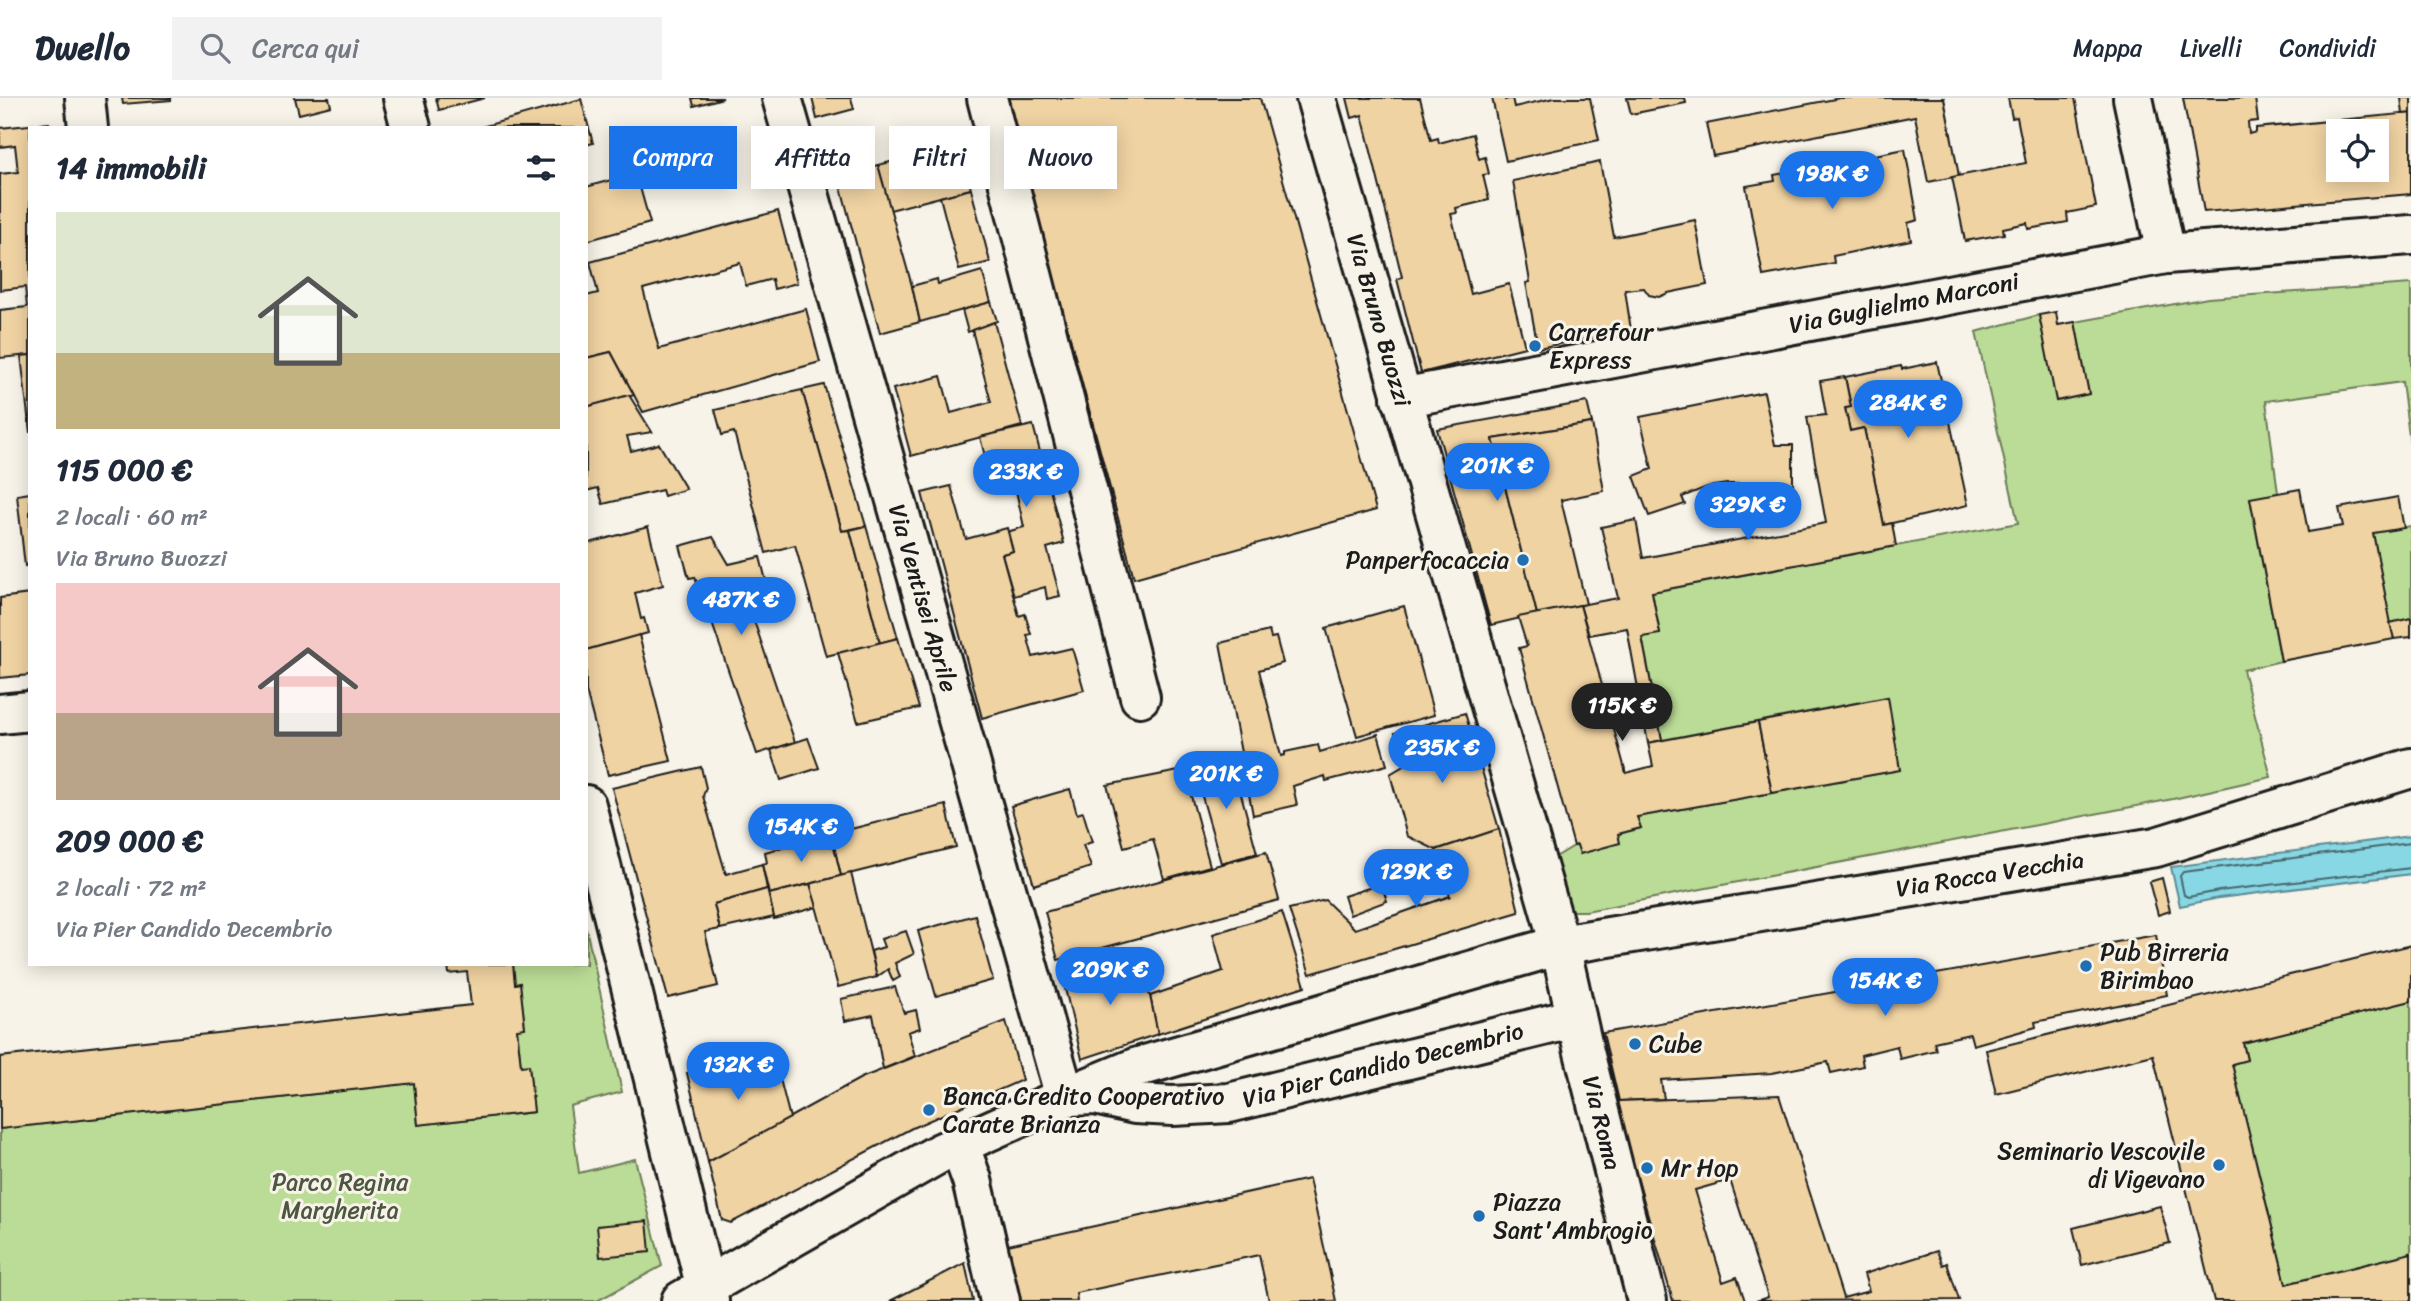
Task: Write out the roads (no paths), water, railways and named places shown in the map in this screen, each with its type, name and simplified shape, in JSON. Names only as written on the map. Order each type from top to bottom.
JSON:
[{"type":"street","points":[[85,98],[89,126]]},
{"type":"street","points":[[403,98],[410,126]]},
{"type":"street","name":"Via Ventisei Aprile","points":[[782,98],[1065,1097]]},
{"type":"street","points":[[987,98],[1140,697]]},
{"type":"street","name":"Via Bruno Buozzi","points":[[1316,98],[1560,945]]},
{"type":"street","points":[[2133,98],[2166,254]]},
{"type":"street","name":"Via Guglielmo Marconi","points":[[1401,398],[2166,254],[2411,235]]},
{"type":"street","points":[[0,714],[28,711]]},
{"type":"street","name":"Via Rocca Vecchia","points":[[1560,945],[2156,847],[2411,768]]},
{"type":"street","points":[[588,814],[698,1296]]},
{"type":"street","name":"Via Pier Candido Decembrio","points":[[698,1296],[958,1144],[1065,1097],[1135,1086],[1560,945]]},
{"type":"street","name":"Via Roma","points":[[1560,945],[1647,1301]]},
{"type":"street","name":"Via Pier Candido Decembrio","points":[[1135,1086],[1173,1106],[1230,1103],[1576,1018]]},
{"type":"street","points":[[958,1144],[972,1180],[1000,1301]]},
{"type":"water","points":[[2411,836],[2411,874],[2219,898],[2180,906],[2171,867]]},
{"type":"place","name":"Carrefour Express","points":[[1535,346]]},
{"type":"place","name":"Panperfocaccia","points":[[1523,560]]},
{"type":"place","name":"Pub Birreria Birimbao","points":[[2086,966]]},
{"type":"place","name":"Cube","points":[[1635,1044]]},
{"type":"place","name":"Banca Credito Cooperativo Carate Brianza","points":[[929,1110]]},
{"type":"place","name":"Seminario Vescovile di Vigevano","points":[[2219,1165]]},
{"type":"place","name":"Mr Hop","points":[[1647,1168]]},
{"type":"place","name":"Piazza Sant'Ambrogio","points":[[1479,1216]]},
{"type":"park label","name":"Parco Regina Margherita","points":[[340,1196]]}]
